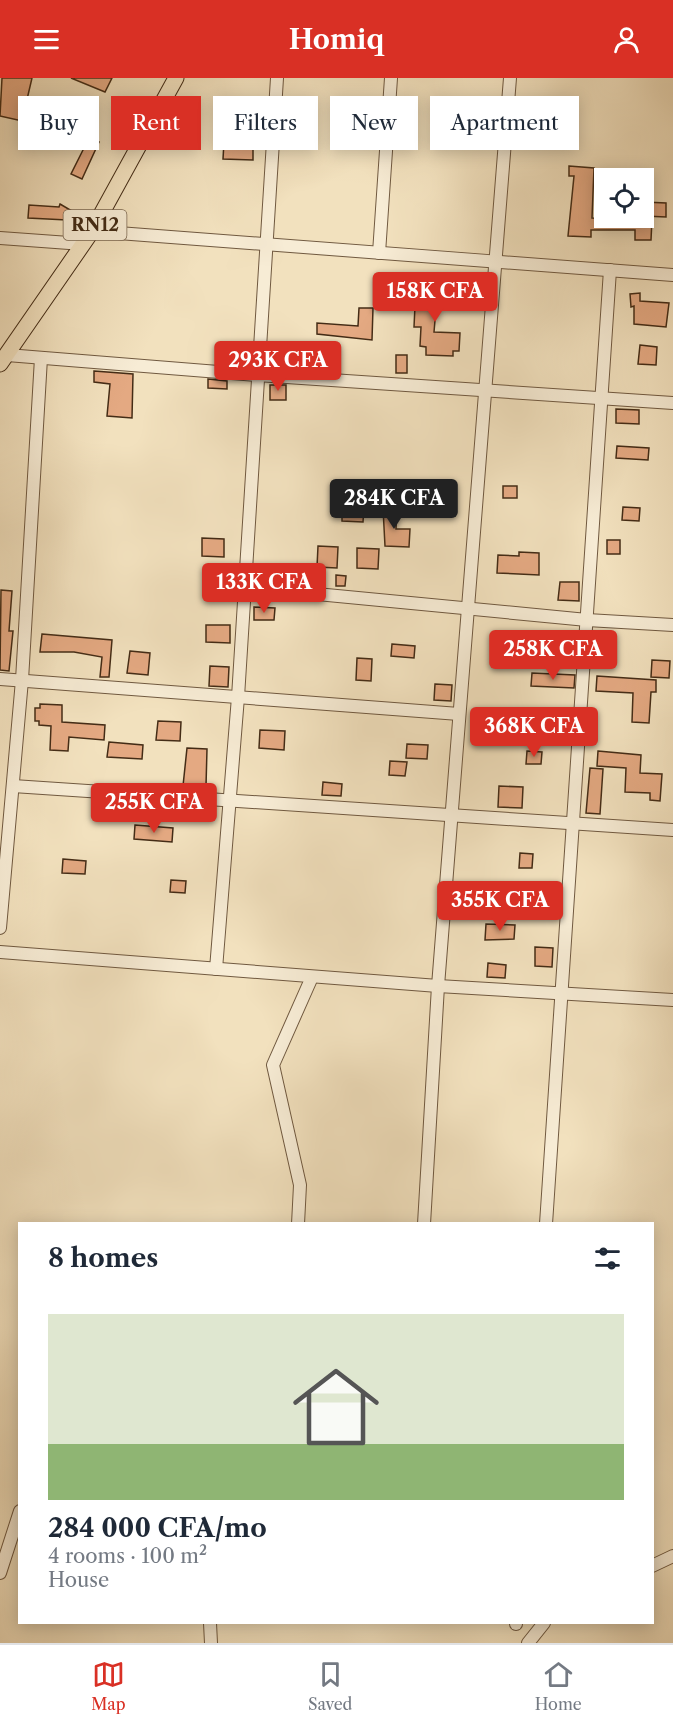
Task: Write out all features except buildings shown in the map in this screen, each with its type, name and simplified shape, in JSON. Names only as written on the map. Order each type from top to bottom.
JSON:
[{"type":"main road","name":"RN12","points":[[3,359],[92,231],[176,78]]},
{"type":"street","points":[[216,969],[238,697],[277,78]]},
{"type":"street","points":[[379,253],[391,78]]},
{"type":"street","points":[[424,1222],[438,986],[510,78]]},
{"type":"street","points":[[92,231],[673,275]]},
{"type":"street","points":[[0,238],[83,244]]},
{"type":"street","points":[[546,1222],[610,270]]},
{"type":"street","points":[[0,928],[22,680],[41,358]]},
{"type":"street","points":[[3,359],[41,358],[673,404]]},
{"type":"street","points":[[244,587],[587,620],[673,625]]},
{"type":"street","points":[[0,679],[459,714]]},
{"type":"street","points":[[13,786],[673,830]]},
{"type":"street","points":[[0,952],[438,986],[673,1000]]},
{"type":"street","points":[[298,1222],[300,1185],[273,1065],[312,977]]},
{"type":"street","points":[[0,1573],[18,1517]]},
{"type":"street","points":[[654,1565],[673,1556]]},
{"type":"street","points":[[210,1624],[211,1643]]},
{"type":"street","points":[[528,1643],[543,1624]]}]
